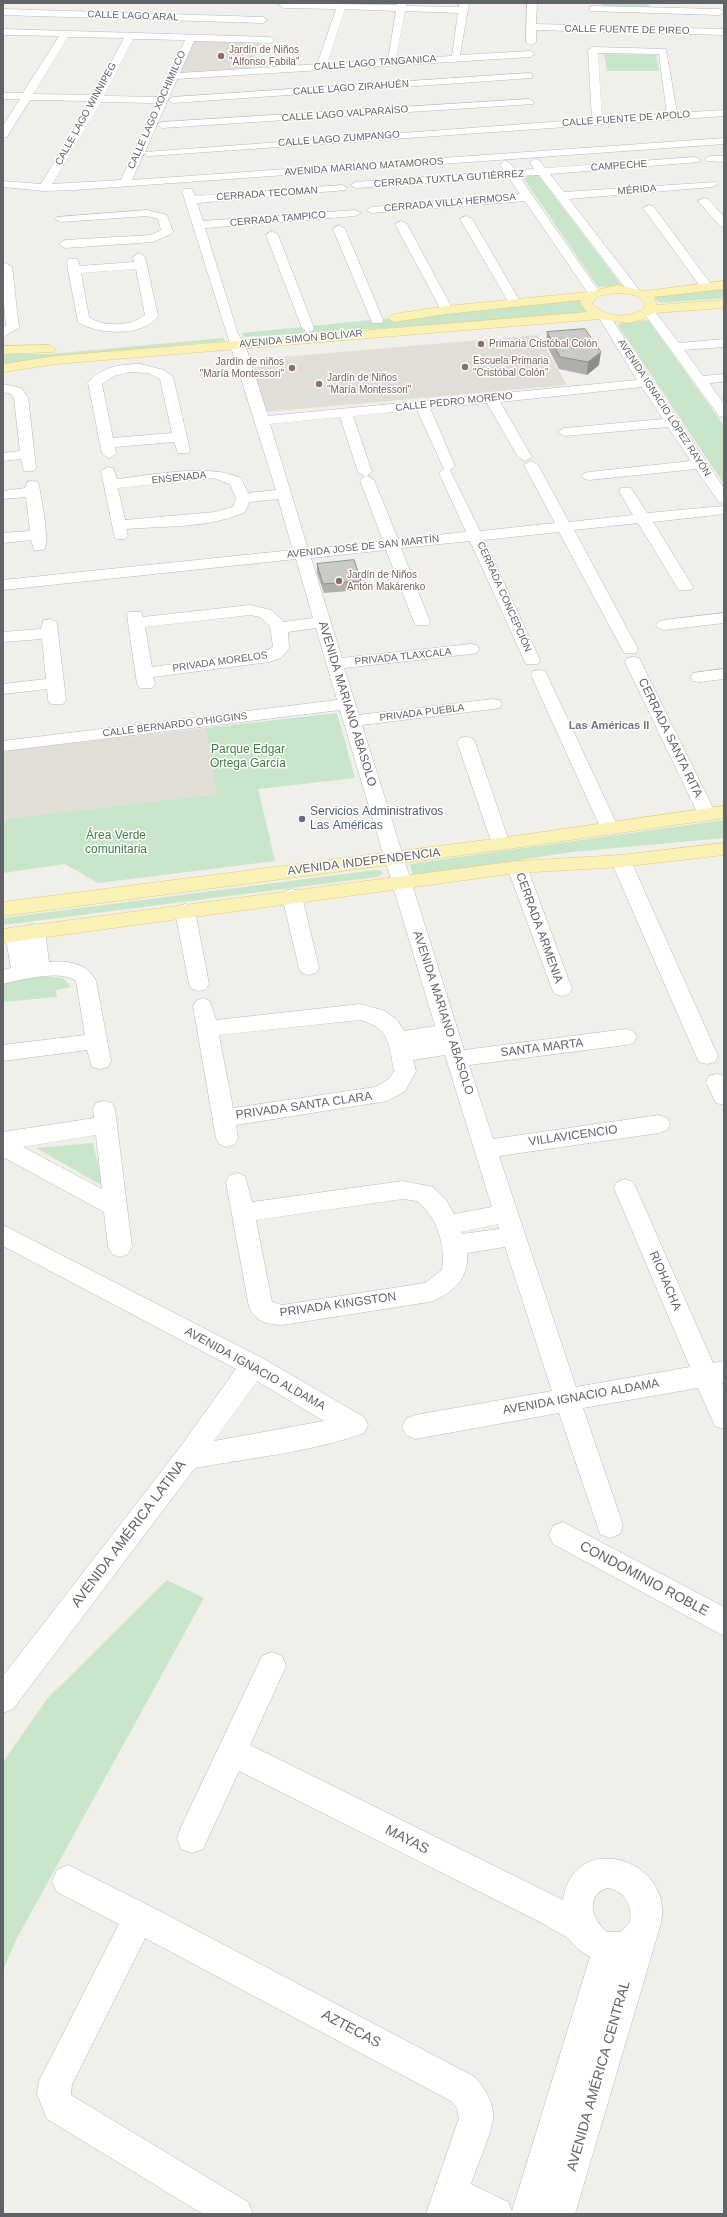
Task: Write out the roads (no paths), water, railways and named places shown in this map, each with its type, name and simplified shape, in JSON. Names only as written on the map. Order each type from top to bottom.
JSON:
[{"type":"main road","points":[[639,293],[724,285]]},
{"type":"main road","name":"AVENIDA SIMÓN BOLÍVAR","points":[[3,368],[56,360],[126,354],[446,310],[593,294],[613,289],[639,293]]},
{"type":"main road","points":[[639,293],[649,299],[652,304],[650,310],[724,304]]},
{"type":"main road","points":[[593,294],[586,303],[592,311],[602,315]]},
{"type":"main road","name":"AVENIDA SIMÓN BOLÍVAR","points":[[3,350],[51,349],[235,339],[602,315],[634,317],[650,310]]},
{"type":"main road","name":"AVENIDA INDEPENDENCIA","points":[[3,909],[501,844],[716,813]]},
{"type":"main road","name":"AVENIDA INDEPENDENCIA","points":[[18,934],[185,910],[517,868],[621,861],[724,849]]},
{"type":"street","points":[[3,136],[27,97],[80,3]]},
{"type":"street","points":[[532,3],[528,126],[529,151],[542,172],[639,293]]},
{"type":"street","points":[[323,62],[343,5]]},
{"type":"street","points":[[284,7],[343,5],[464,6],[456,54]]},
{"type":"street","points":[[392,58],[401,6]]},
{"type":"street","points":[[593,9],[718,8],[724,34]]},
{"type":"street","points":[[256,39],[268,9]]},
{"type":"street","name":"CALLE LAGO ARAL","points":[[3,12],[263,20]]},
{"type":"street","name":"CALLE FUENTE DE PIREO","points":[[532,27],[724,34]]},
{"type":"street","points":[[3,35],[190,39]]},
{"type":"street","points":[[62,36],[128,39],[256,39],[272,36],[259,63]]},
{"type":"street","name":"CALLE LAGO WINNIPEG","points":[[44,188],[97,100],[128,39]]},
{"type":"street","name":"CALLE LAGO XOCHIMILCO","points":[[137,182],[173,100],[178,76],[190,39]]},
{"type":"street","points":[[597,121],[594,50],[663,51],[672,116]]},
{"type":"street","name":"CALLE LAGO TANGANICA","points":[[259,63],[354,76],[408,59],[456,54],[530,62]]},
{"type":"street","name":"CALLE LAGO TANGANICA","points":[[178,76],[259,63],[323,62],[392,58],[530,62]]},
{"type":"street","name":"CALLE LAGO ZIRAHUÉN","points":[[173,100],[354,76],[530,62]]},
{"type":"street","name":"CALLE LAGO XOCHIMILCO","points":[[124,183],[161,100],[178,76]]},
{"type":"street","points":[[324,170],[334,140],[345,115],[354,76]]},
{"type":"street","points":[[3,96],[97,100],[161,100]]},
{"type":"street","name":"CALLE LAGO VALPARAÍSO","points":[[162,125],[345,115],[529,102]]},
{"type":"street","name":"CALLE FUENTE DE APOLO","points":[[528,126],[724,113]]},
{"type":"street","name":"CALLE LAGO ZUMPANGO","points":[[149,152],[528,126]]},
{"type":"street","name":"AVENIDA MARIANO MATAMOROS","points":[[3,184],[44,188],[324,170],[529,151],[724,141]]},
{"type":"street","points":[[711,160],[724,158]]},
{"type":"street","name":"CAMPECHE","points":[[542,172],[695,160]]},
{"type":"street","points":[[504,163],[513,174],[593,294]]},
{"type":"street","name":"CERRADA TUXTLA GUTIÉRREZ","points":[[356,186],[542,172]]},
{"type":"street","name":"MÉRIDA","points":[[561,196],[712,184]]},
{"type":"street","name":"CERRADA TECOMAN","points":[[189,195],[342,188]]},
{"type":"street","name":"AVENIDA MARIANO ABASOLO","points":[[189,195],[184,223],[235,339],[262,421],[393,857],[567,1400],[610,1525]]},
{"type":"street","name":"CERRADA VILLA HERMOSA","points":[[372,210],[528,197]]},
{"type":"street","points":[[704,201],[724,224]]},
{"type":"street","points":[[649,208],[707,287]]},
{"type":"street","points":[[147,213],[184,223],[153,238],[66,246],[61,216],[147,213]]},
{"type":"street","name":"CERRADA TAMPICO","points":[[184,223],[355,213]]},
{"type":"street","points":[[466,219],[515,303]]},
{"type":"street","points":[[401,224],[446,310]]},
{"type":"street","points":[[339,229],[377,320]]},
{"type":"street","points":[[272,235],[308,328]]},
{"type":"street","points":[[140,261],[152,316],[148,321],[119,333],[88,325],[83,319],[73,266],[140,261]]},
{"type":"street","points":[[3,333],[13,328],[5,273]]},
{"type":"street","points":[[650,310],[724,413]]},
{"type":"street","name":"AVENIDA IGNACIO LÓPEZ RAYÓN","points":[[602,315],[724,499]]},
{"type":"street","points":[[676,347],[724,343]]},
{"type":"street","points":[[126,354],[131,370]]},
{"type":"street","points":[[131,370],[156,371],[166,377],[182,444],[108,449],[95,383],[105,374],[131,370]]},
{"type":"street","points":[[701,380],[724,378]]},
{"type":"street","name":"CALLE PEDRO MORENO","points":[[262,421],[646,383]]},
{"type":"street","points":[[3,388],[16,391],[21,397],[28,461],[3,457]]},
{"type":"street","name":"CERRADA SANTA RITA","points":[[492,398],[564,526],[716,813]]},
{"type":"street","name":"CERRADA CONCEPCIÓN","points":[[422,405],[447,469],[476,535],[610,829]]},
{"type":"street","points":[[345,413],[366,476],[422,622]]},
{"type":"street","points":[[565,432],[672,422]]},
{"type":"street","points":[[589,476],[700,464]]},
{"type":"street","name":"ENSENADA","points":[[213,474],[231,478],[236,481],[242,494],[240,509],[229,514],[119,530],[110,478],[213,474]]},
{"type":"street","points":[[3,495],[32,489],[38,541],[3,538]]},
{"type":"street","points":[[242,494],[283,490]]},
{"type":"street","points":[[626,491],[685,587]]},
{"type":"street","name":"AVENIDA JOSÉ DE SAN MARTÍN","points":[[3,584],[724,510]]},
{"type":"street","name":"PRIVADA MORELOS","points":[[250,610],[262,611],[272,616],[280,631],[281,648],[274,654],[263,658],[145,678],[136,619],[250,610]]},
{"type":"street","points":[[664,625],[724,618]]},
{"type":"street","points":[[280,631],[323,626]]},
{"type":"street","points":[[3,637],[49,628],[56,691],[3,689]]},
{"type":"street","name":"PRIVADA TLAXCALA","points":[[335,664],[471,649]]},
{"type":"street","points":[[699,677],[724,674]]},
{"type":"street","name":"CALLE BERNARDO O'HIGGINS","points":[[3,746],[347,704]]},
{"type":"street","name":"PRIVADA PUEBLA","points":[[352,721],[493,704]]},
{"type":"street","points":[[466,742],[501,844]]},
{"type":"street","points":[[621,861],[707,1056]]},
{"type":"street","name":"CERRADA ARMENIA","points":[[517,868],[562,989]]},
{"type":"street","points":[[292,896],[309,968]]},
{"type":"street","points":[[185,910],[199,984]]},
{"type":"street","points":[[3,1053],[98,1051],[86,981],[80,974],[68,969],[21,973],[18,934]]},
{"type":"street","name":"PRIVADA SANTA CLARA","points":[[203,1006],[207,1029],[225,1128],[379,1095],[397,1085],[405,1071],[399,1047],[390,1026],[379,1016],[360,1012],[207,1029]]},
{"type":"street","name":"SANTA MARTA","points":[[453,1045],[626,1037]]},
{"type":"street","points":[[399,1047],[453,1045]]},
{"type":"street","points":[[3,1141],[105,1117],[120,1247]]},
{"type":"street","name":"VILLAVICENCIO","points":[[486,1149],[659,1124]]},
{"type":"street","points":[[3,1146],[115,1207]]},
{"type":"street","name":"PRIVADA KINGSTON","points":[[237,1182],[243,1214],[261,1307],[269,1314],[282,1315],[429,1292],[445,1283],[454,1271],[450,1235],[438,1205],[424,1193],[403,1190],[243,1214]]},
{"type":"street","name":"RIOHACHA","points":[[625,1188],[715,1373],[724,1418]]},
{"type":"street","points":[[450,1235],[507,1213]]},
{"type":"street","name":"AVENIDA IGNACIO ALDAMA","points":[[3,1235],[253,1366],[355,1425],[303,1437],[187,1458]]},
{"type":"street","points":[[450,1235],[514,1236]]},
{"type":"street","name":"AVENIDA AMÉRICA LATINA","points":[[3,1699],[187,1458],[253,1366]]},
{"type":"street","name":"AVENIDA IGNACIO ALDAMA","points":[[415,1427],[715,1373]]},
{"type":"street","name":"CONDOMINIO ROBLE","points":[[563,1535],[724,1622]]},
{"type":"street","points":[[192,1838],[272,1666]]},
{"type":"street","name":"MAYAS","points":[[232,1752],[581,1928]]},
{"type":"street","name":"AVENIDA AMÉRICA CENTRAL","points":[[529,2214],[609,1949],[598,1945],[588,1938],[581,1928],[576,1915],[576,1902],[580,1890],[587,1881],[597,1874],[608,1872],[620,1874],[639,1890],[645,1901],[647,1914],[645,1927],[640,1937],[558,2214]]},
{"type":"street","name":"AZTECAS","points":[[68,1881],[463,2088],[473,2101],[476,2118],[446,2203],[496,2214]]},
{"type":"street","points":[[139,1917],[56,2081],[54,2094],[60,2106],[236,2214]]},
{"type":"street","points":[[609,1949],[620,1950],[631,1946],[640,1937]]},
{"type":"place","name":"Jardín de Niños \"Alfonso Fabila\"","points":[[221,56]]},
{"type":"place","name":"Primaria Cristóbal Colón","points":[[481,344]]},
{"type":"place","name":"Escuela Primaria \"Cristóbal Colón\"","points":[[465,367]]},
{"type":"place","name":"Jardín de niños \"María Montessori\"","points":[[292,368]]},
{"type":"place","name":"Jardín de Niños \"María Montessori\"","points":[[319,384]]},
{"type":"place","name":"Jardín de Niños Antón Makárenko","points":[[339,581]]},
{"type":"place","name":"Servicios Administrativos Las Américas","points":[[302,819]]},
{"type":"district","name":"Las Américas II","points":[[609,726]]},
{"type":"park label","name":"Parque Edgar Ortega García","points":[[248,757]]},
{"type":"park label","name":"Área Verde comunitaria","points":[[116,843]]}]
